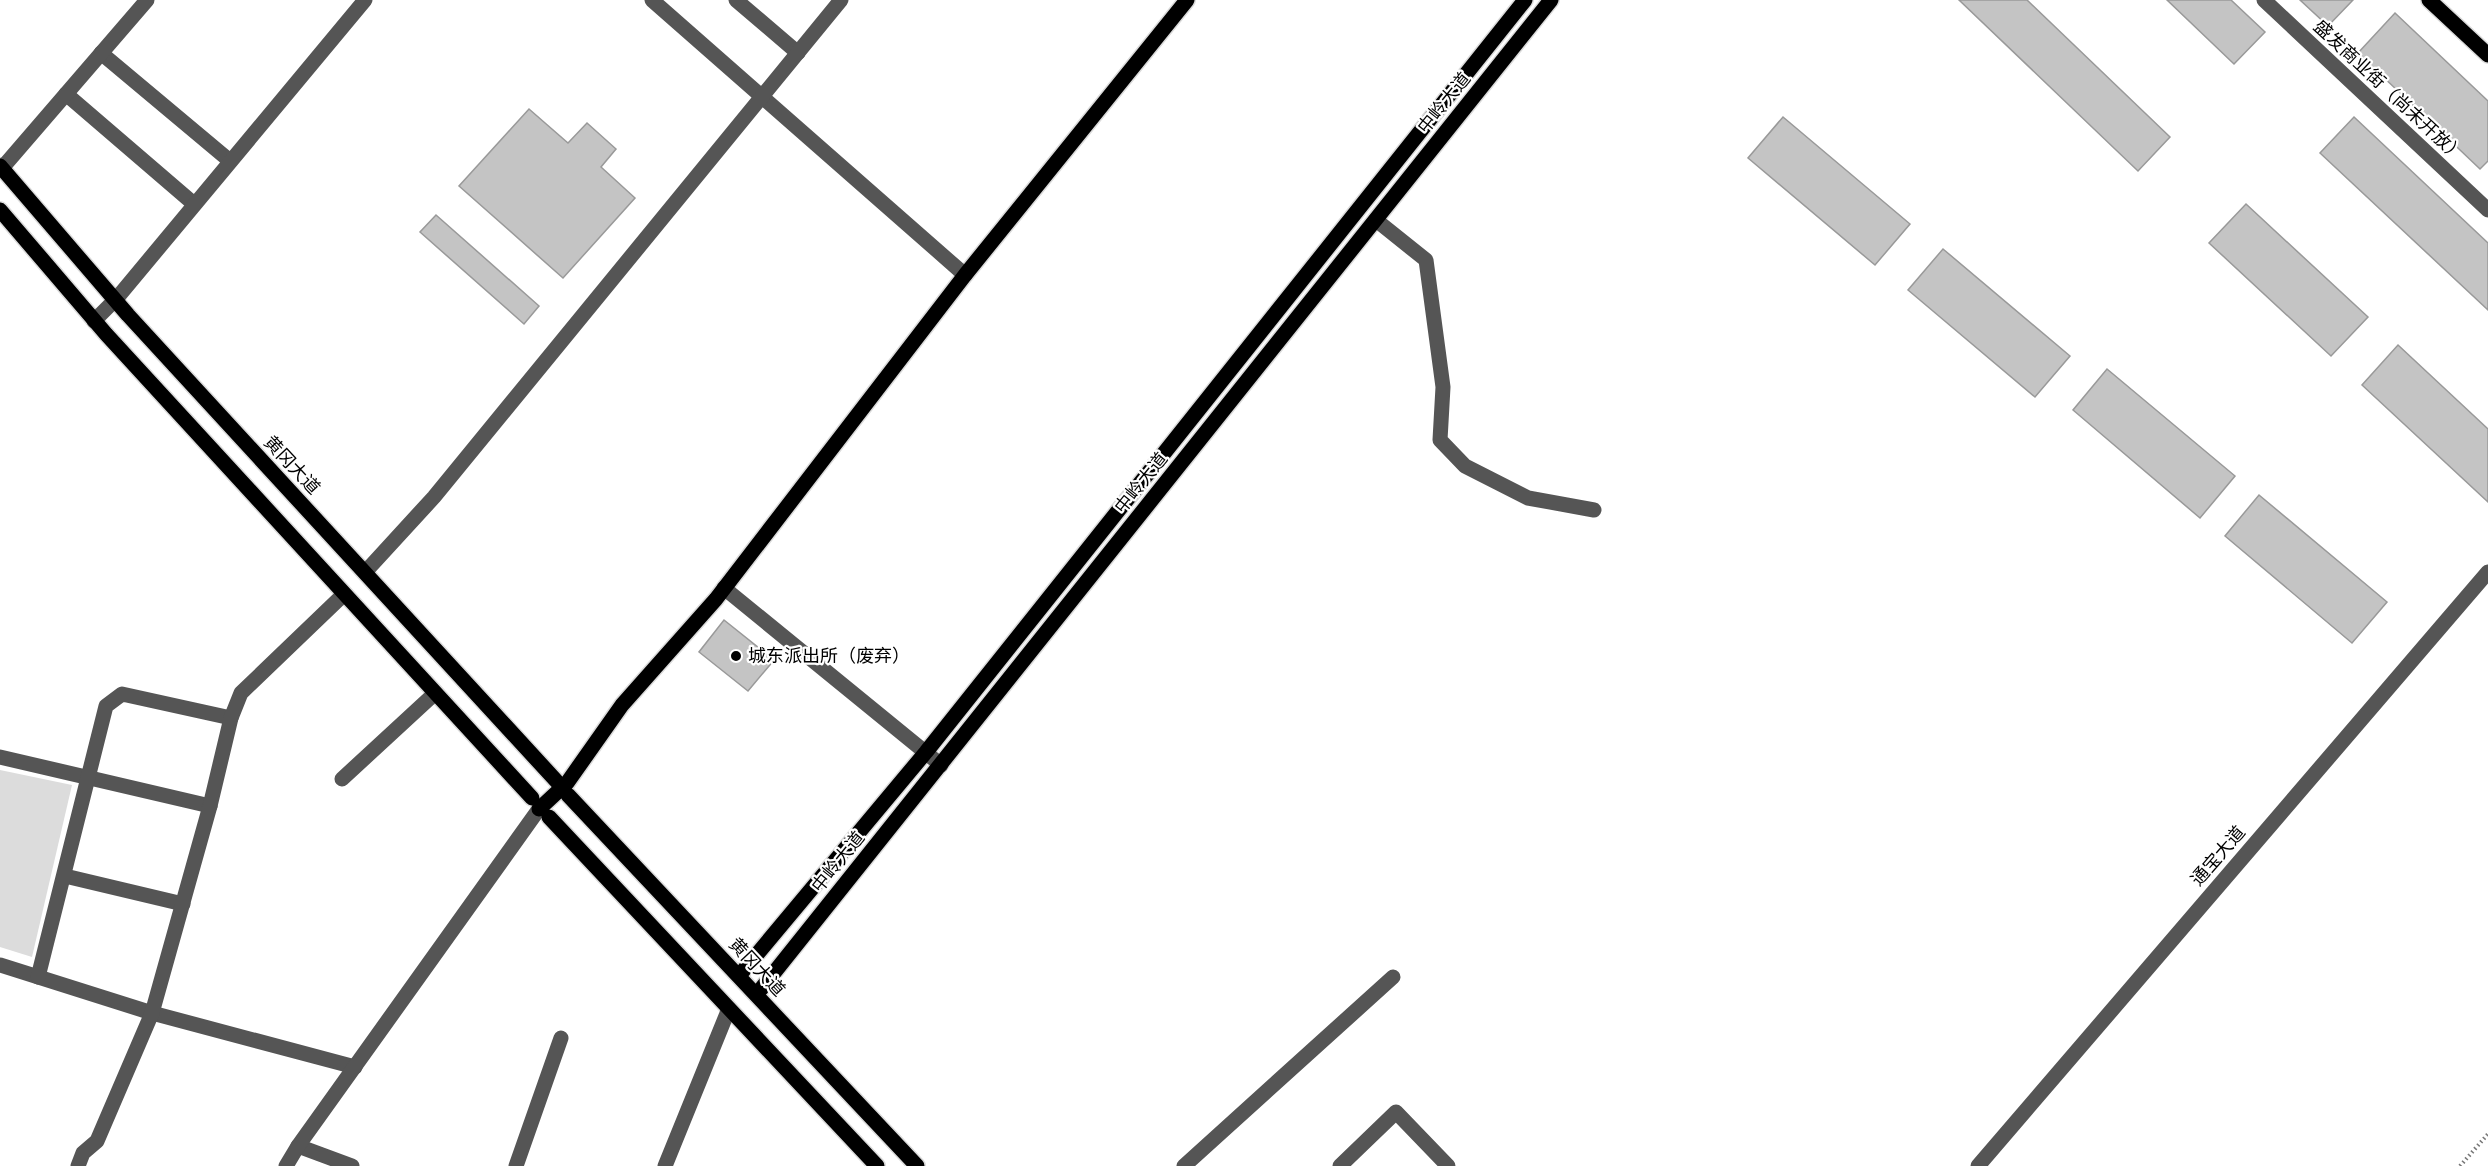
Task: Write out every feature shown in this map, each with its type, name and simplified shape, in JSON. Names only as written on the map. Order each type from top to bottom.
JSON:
[{"type":"main road","points":[[540,808],[567,783],[622,705],[724,588],[964,275],[1187,0]]},
{"type":"main road","name":"中岭大道","points":[[743,971],[926,752],[1525,0]]},
{"type":"main road","name":"中岭大道","points":[[761,989],[1551,0]]},
{"type":"main road","points":[[2429,0],[2488,55]]},
{"type":"main road","name":"黄冈大道","points":[[2,166],[128,315],[564,790],[917,1166]]},
{"type":"main road","points":[[0,210],[106,334],[540,808],[877,1166]]},
{"type":"street","points":[[2,166],[147,0]]},
{"type":"street","points":[[94,321],[117,298],[365,0]]},
{"type":"street","points":[[652,0],[964,275]]},
{"type":"street","points":[[736,0],[798,53]]},
{"type":"street","points":[[368,569],[434,497],[841,0]]},
{"type":"street","name":"盛发商业街（尚未开放）","points":[[2264,0],[2488,210]]},
{"type":"street","points":[[101,53],[230,161]]},
{"type":"street","points":[[66,94],[194,204]]},
{"type":"street","points":[[1376,220],[1426,260],[1443,387],[1440,440],[1465,466],[1528,498],[1594,510]]},
{"type":"street","name":"通宝大道","points":[[1978,1166],[2488,572]]},
{"type":"street","points":[[724,588],[941,765]]},
{"type":"street","points":[[78,1166],[83,1153],[97,1141],[152,1013],[210,806],[231,718],[241,693],[341,597]]},
{"type":"street","points":[[38,977],[106,706],[122,694],[231,718]]},
{"type":"street","points":[[342,779],[432,696]]},
{"type":"street","points":[[0,757],[210,806]]},
{"type":"street","points":[[286,1166],[540,808]]},
{"type":"street","points":[[65,876],[183,904]]},
{"type":"street","points":[[0,965],[152,1013],[355,1067]]},
{"type":"street","points":[[1184,1166],[1393,977]]},
{"type":"street","points":[[664,1166],[728,1011]]},
{"type":"street","points":[[516,1166],[561,1038]]},
{"type":"street","points":[[1350,1163],[1396,1112],[1448,1166]]},
{"type":"street","points":[[298,1146],[352,1166]]},
{"type":"path","points":[[2460,1166],[2488,1134]]},
{"type":"shaded area","points":[[0,770],[72,785],[32,957],[0,947]]},
{"type":"building","points":[[1959,0],[2027,0],[2170,137],[2138,171]]},
{"type":"building","points":[[2167,0],[2231,0],[2265,32],[2234,64]]},
{"type":"building","points":[[2300,0],[2353,0],[2328,26]]},
{"type":"building","points":[[2395,13],[2488,101],[2488,161],[2480,169],[2358,53]]},
{"type":"building","points":[[529,109],[568,143],[587,123],[616,149],[601,167],[635,198],[563,278],[459,186]]},
{"type":"building","points":[[1783,117],[1910,224],[1875,265],[1748,158]]},
{"type":"building","points":[[2354,117],[2488,243],[2488,310],[2320,153]]},
{"type":"building","points":[[2246,204],[2368,317],[2331,356],[2209,243]]},
{"type":"building","points":[[436,215],[539,306],[524,324],[420,232]]},
{"type":"building","points":[[1943,249],[2070,356],[2035,397],[1908,290]]},
{"type":"building","points":[[2398,345],[2488,429],[2488,502],[2362,385]]},
{"type":"building","points":[[2107,369],[2235,476],[2200,518],[2073,410]]},
{"type":"building","points":[[2259,495],[2387,602],[2352,643],[2225,536]]},
{"type":"building","name":"城东派出所（废弃）","points":[[724,620],[774,660],[748,691],[699,652]]},
{"type":"place","name":"城东派出所（废弃）","points":[[736,656]]}]
